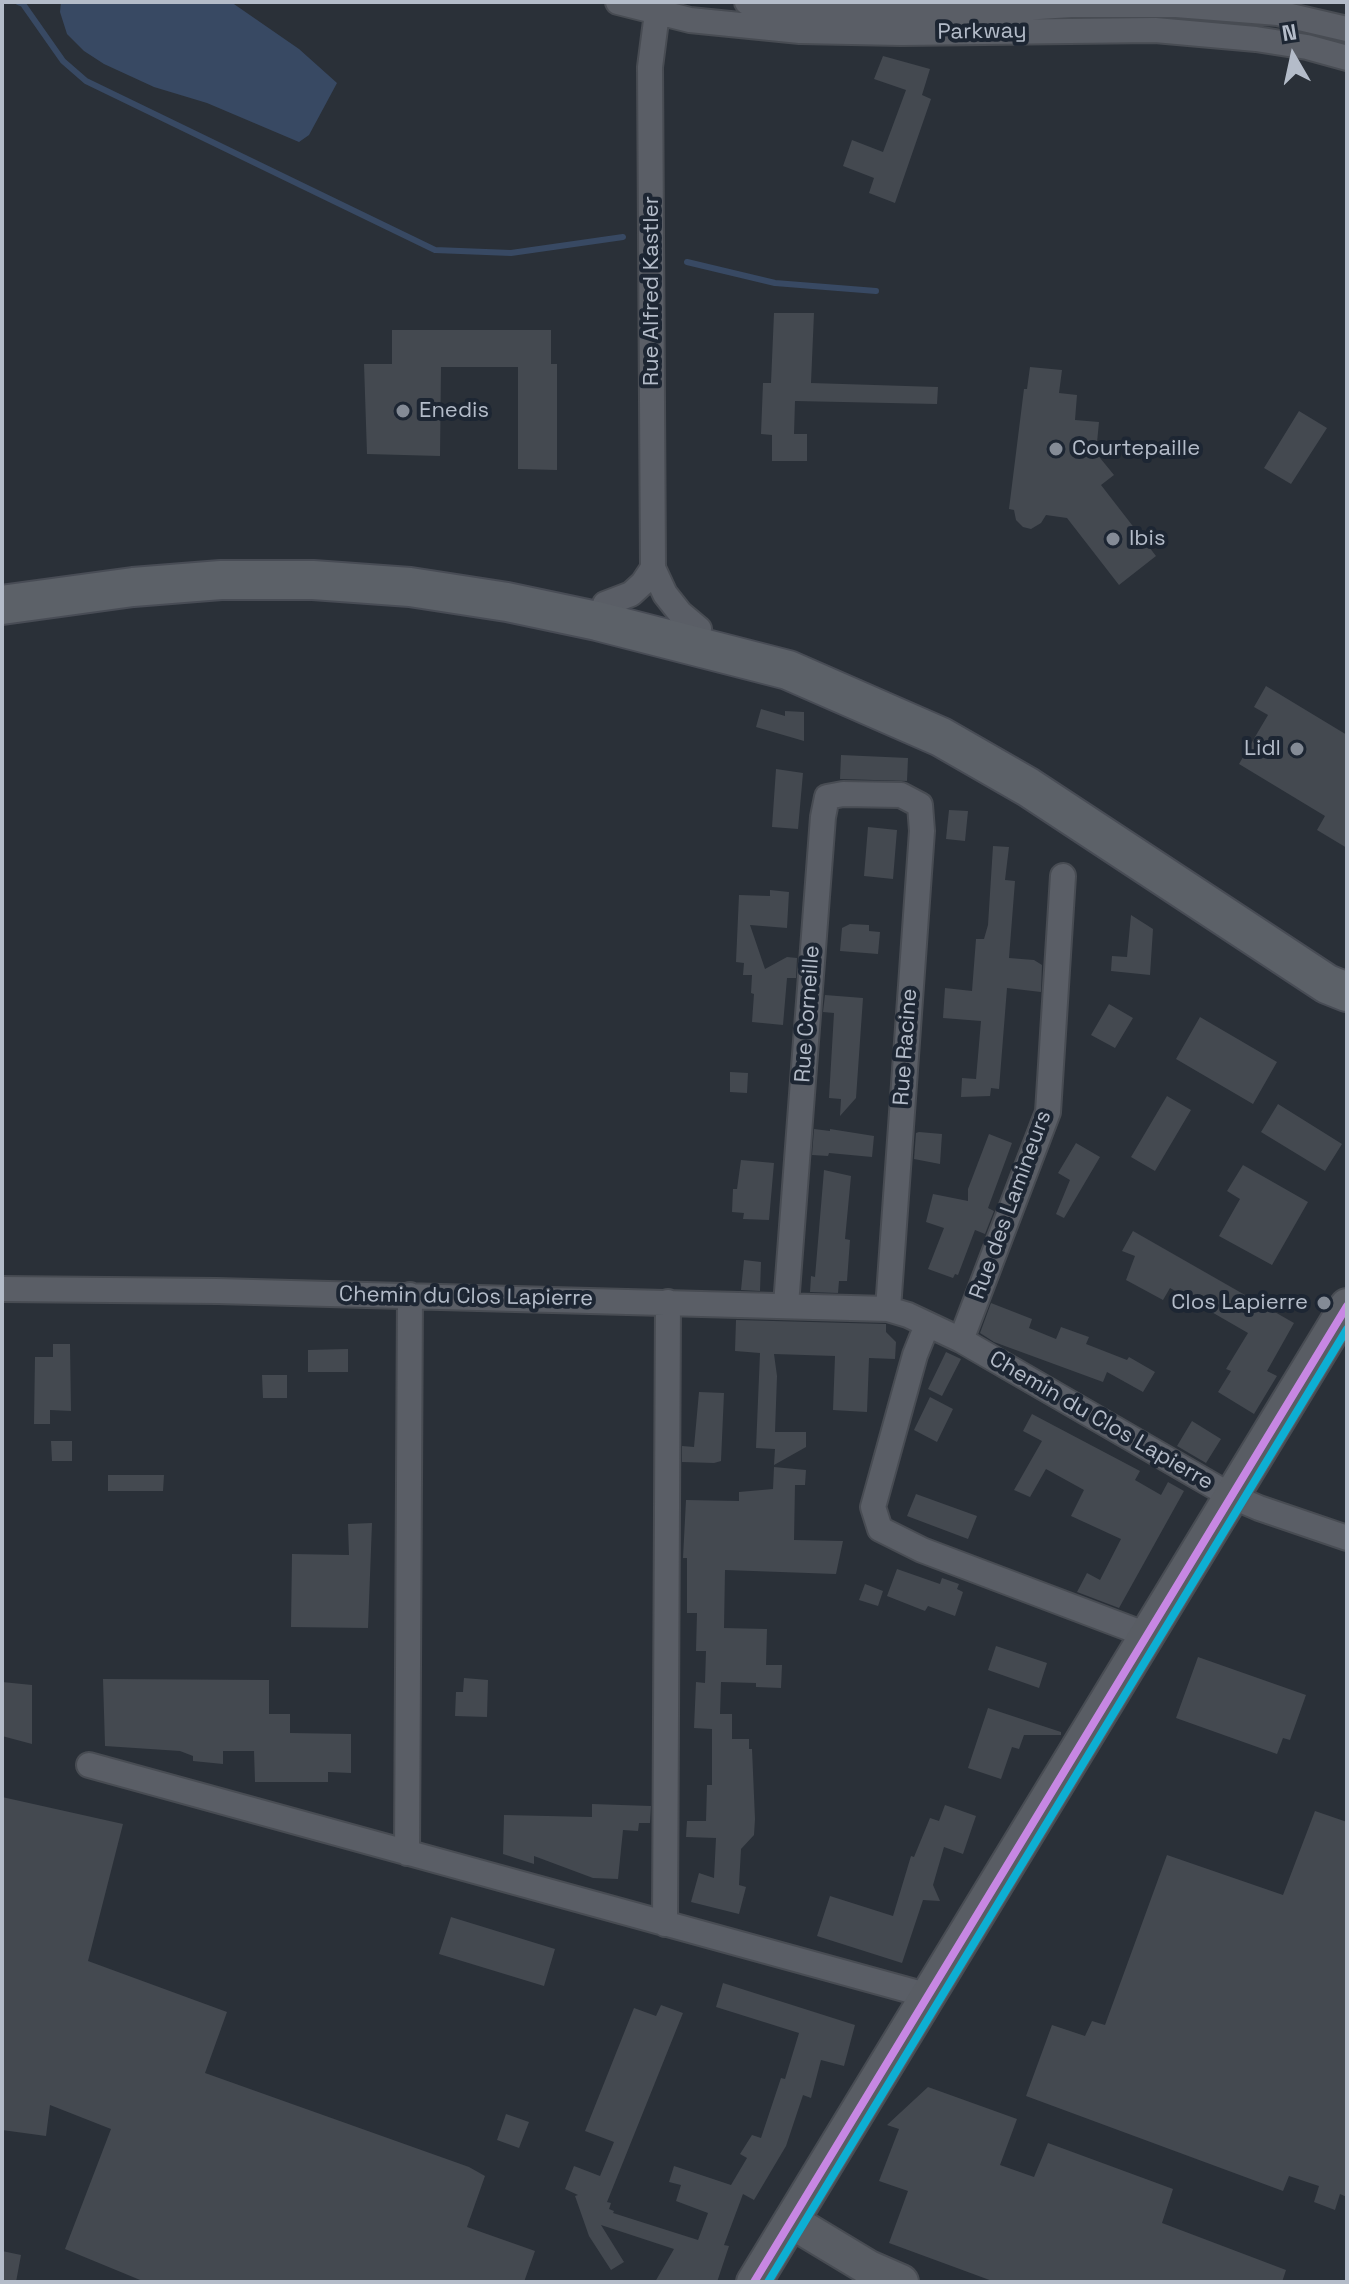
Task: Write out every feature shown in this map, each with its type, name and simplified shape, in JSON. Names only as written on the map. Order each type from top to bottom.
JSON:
[{"type":"main road","points":[[2,588],[132,570],[223,564],[314,564],[412,571],[509,585],[605,604],[699,629],[744,645],[788,670],[941,737],[1028,787],[1340,993]]},
{"type":"main road","points":[[2,605],[133,587],[221,580],[313,580],[410,587],[507,602],[597,621],[788,670]]},
{"type":"main road","points":[[754,2282],[1347,1306]]},
{"type":"main road","points":[[791,2221],[869,2268],[901,2282]]},
{"type":"street","name":"Parkway","points":[[618,2],[690,20],[851,33],[1114,29],[1184,31],[1282,43],[1347,58]]},
{"type":"street","name":"Parkway","points":[[747,2],[794,9],[937,15],[1071,5],[1176,5],[1278,13],[1347,29]]},
{"type":"street","name":"Rue Alfred Kastler","points":[[657,13],[650,67],[653,568],[665,594],[680,613],[699,629]]},
{"type":"street","points":[[605,604],[631,594],[653,568]]},
{"type":"street","name":"Rue Corneille","points":[[786,1305],[827,797],[843,794],[901,795]]},
{"type":"street","name":"Rue Racine","points":[[888,1309],[922,831],[920,805],[901,795]]},
{"type":"street","name":"Rue des Lamineurs","points":[[961,1340],[1048,1112],[1063,876]]},
{"type":"street","name":"Chemin du Clos Lapierre","points":[[2,1289],[410,1295],[888,1309],[961,1340],[1231,1496],[1347,1538]]},
{"type":"street","points":[[407,1853],[410,1295]]},
{"type":"street","points":[[665,1924],[668,1302]]},
{"type":"street","points":[[927,1325],[915,1355],[873,1507],[880,1529],[922,1550],[1147,1635]]},
{"type":"street","points":[[89,1765],[926,1995]]},
{"type":"water","points":[[61,2],[231,2],[299,49],[337,83],[309,135],[299,142],[207,103],[154,87],[104,64],[84,51],[67,34],[60,12]]},
{"type":"building","points":[[883,56],[930,69],[922,95],[931,99],[895,203],[869,193],[874,178],[843,166],[852,140],[883,152],[906,90],[874,79]]},
{"type":"building","points":[[774,313],[814,313],[811,383],[938,387],[937,404],[795,401],[794,434],[807,434],[807,461],[772,461],[772,435],[761,434],[763,383],[771,383]]},
{"type":"building","name":"Enedis","points":[[392,330],[551,330],[551,364],[557,364],[557,470],[518,469],[518,367],[441,367],[440,456],[367,454],[364,364],[392,364]]},
{"type":"building","name":"Courtepaille","points":[[1030,367],[1062,370],[1059,393],[1077,395],[1075,420],[1099,422],[1096,453],[1114,475],[1101,485],[1156,556],[1119,585],[1067,518],[1046,515],[1041,523],[1031,529],[1023,527],[1016,520],[1014,510],[1009,509],[1024,389],[1027,389]]},
{"type":"building","points":[[1299,411],[1327,428],[1291,484],[1264,468]]},
{"type":"building","name":"Lidl","points":[[1266,686],[1347,735],[1347,848],[1317,830],[1325,816],[1239,764],[1268,715],[1254,707]]},
{"type":"building","points":[[761,709],[785,716],[785,711],[804,712],[804,741],[756,727]]},
{"type":"building","points":[[841,755],[908,758],[907,781],[840,779]]},
{"type":"building","points":[[776,769],[803,773],[798,829],[772,827]]},
{"type":"building","points":[[949,810],[968,811],[965,841],[946,839]]},
{"type":"building","points":[[868,827],[897,830],[893,879],[864,876]]},
{"type":"building","points":[[993,846],[1009,847],[1005,880],[1015,881],[1009,958],[1034,960],[1042,965],[1041,992],[1007,988],[999,1089],[991,1088],[990,1096],[961,1097],[962,1078],[976,1079],[981,1021],[943,1018],[945,988],[972,991],[976,939],[984,939],[988,925]]},
{"type":"building","points":[[770,890],[789,892],[787,928],[750,925],[765,969],[787,957],[797,958],[796,978],[787,978],[783,1025],[752,1022],[752,975],[743,975],[744,963],[736,962],[739,895],[770,896]]},
{"type":"building","points":[[1131,915],[1153,929],[1150,975],[1111,971],[1112,956],[1127,957]]},
{"type":"building","points":[[850,924],[869,925],[869,931],[880,932],[878,954],[840,951],[842,928]]},
{"type":"building","points":[[825,995],[863,998],[856,1098],[840,1116],[841,1099],[829,1098],[834,1013],[823,1012]]},
{"type":"building","points":[[1109,1004],[1133,1018],[1115,1048],[1091,1035]]},
{"type":"building","points":[[1200,1017],[1277,1062],[1253,1104],[1176,1059]]},
{"type":"building","points":[[730,1072],[748,1073],[747,1093],[730,1092]]},
{"type":"building","points":[[1167,1096],[1191,1110],[1155,1171],[1131,1157]]},
{"type":"building","points":[[1278,1104],[1342,1144],[1325,1171],[1261,1132]]},
{"type":"building","points":[[814,1129],[874,1136],[872,1157],[829,1153],[828,1156],[812,1155]]},
{"type":"building","points":[[916,1133],[942,1134],[940,1164],[914,1159]]},
{"type":"building","points":[[989,1134],[1012,1143],[988,1208],[994,1211],[985,1234],[975,1230],[958,1275],[955,1274],[953,1278],[928,1269],[944,1228],[926,1222],[933,1194],[968,1201],[968,1189]]},
{"type":"building","points":[[1076,1143],[1100,1157],[1064,1218],[1056,1214],[1070,1180],[1058,1173]]},
{"type":"building","points":[[741,1160],[774,1163],[769,1220],[743,1219],[744,1213],[732,1212],[733,1189],[737,1189]]},
{"type":"building","points":[[1243,1165],[1308,1202],[1272,1265],[1219,1236],[1240,1199],[1227,1191]]},
{"type":"building","points":[[824,1170],[851,1176],[845,1239],[850,1240],[847,1281],[839,1281],[838,1293],[810,1292],[811,1276],[815,1277]]},
{"type":"building","points":[[1133,1231],[1294,1323],[1267,1371],[1277,1376],[1254,1414],[1218,1392],[1231,1371],[1226,1369],[1248,1333],[1170,1288],[1163,1300],[1126,1280],[1135,1256],[1122,1251]]},
{"type":"building","points":[[744,1260],[761,1262],[760,1291],[741,1290]]},
{"type":"building","points":[[991,1303],[1032,1319],[1029,1328],[1056,1339],[1061,1327],[1089,1337],[1086,1344],[1127,1360],[1129,1357],[1155,1372],[1143,1392],[1107,1372],[1103,1382],[994,1342],[980,1333]]},
{"type":"building","points":[[736,1320],[886,1324],[886,1332],[896,1342],[895,1359],[869,1358],[867,1412],[833,1410],[835,1356],[774,1354],[777,1376],[775,1432],[806,1432],[806,1447],[774,1465],[775,1449],[756,1448],[760,1353],[735,1351]]},
{"type":"building","points":[[53,1344],[70,1344],[71,1411],[50,1410],[50,1424],[34,1424],[35,1357],[53,1357]]},
{"type":"building","points":[[348,1349],[348,1372],[308,1372],[308,1350]]},
{"type":"building","points":[[946,1352],[961,1359],[942,1396],[928,1389]]},
{"type":"building","points":[[262,1375],[287,1375],[287,1398],[263,1398]]},
{"type":"building","points":[[699,1392],[724,1393],[721,1461],[714,1463],[682,1462],[682,1446],[694,1447]]},
{"type":"building","points":[[930,1397],[953,1409],[937,1442],[914,1430]]},
{"type":"building","points":[[1032,1414],[1140,1471],[1135,1480],[1161,1495],[1168,1482],[1184,1491],[1119,1608],[1077,1592],[1087,1573],[1100,1580],[1121,1539],[1071,1516],[1084,1490],[1046,1469],[1030,1497],[1014,1490],[1042,1441],[1023,1431]]},
{"type":"building","points":[[1192,1421],[1221,1439],[1206,1463],[1177,1446]]},
{"type":"building","points":[[51,1441],[72,1441],[72,1461],[52,1461]]},
{"type":"building","points":[[774,1467],[806,1470],[805,1485],[795,1485],[794,1540],[843,1541],[836,1574],[725,1570],[724,1628],[767,1629],[766,1665],[782,1665],[781,1688],[756,1687],[756,1683],[721,1682],[720,1714],[732,1714],[732,1739],[749,1739],[749,1749],[752,1749],[754,1835],[741,1849],[739,1885],[746,1887],[739,1914],[691,1902],[699,1873],[714,1878],[716,1838],[686,1837],[687,1821],[706,1821],[707,1785],[712,1785],[712,1729],[694,1728],[696,1682],[705,1683],[706,1651],[696,1651],[697,1613],[687,1613],[687,1558],[683,1558],[686,1500],[739,1501],[739,1492],[773,1489]]},
{"type":"building","points":[[108,1475],[164,1475],[163,1491],[108,1491]]},
{"type":"building","points":[[916,1494],[977,1516],[968,1539],[907,1516]]},
{"type":"building","points":[[372,1523],[368,1628],[291,1627],[292,1554],[349,1555],[348,1524]]},
{"type":"building","points":[[897,1569],[940,1584],[942,1578],[959,1584],[957,1589],[963,1592],[955,1616],[928,1606],[925,1611],[887,1596]]},
{"type":"building","points":[[865,1584],[883,1591],[878,1606],[859,1600]]},
{"type":"building","points":[[996,1646],[1047,1663],[1039,1688],[988,1670]]},
{"type":"building","points":[[1198,1657],[1306,1695],[1290,1740],[1283,1738],[1277,1754],[1176,1718]]},
{"type":"building","points":[[464,1678],[488,1680],[487,1717],[455,1716],[456,1692],[463,1692]]},
{"type":"building","points":[[103,1679],[269,1680],[269,1714],[290,1714],[290,1733],[351,1734],[351,1773],[328,1772],[328,1782],[255,1782],[254,1751],[223,1751],[223,1764],[193,1761],[193,1756],[180,1751],[105,1746]]},
{"type":"building","points":[[2,1682],[32,1685],[32,1744],[2,1736]]},
{"type":"building","points":[[988,1708],[1061,1732],[1061,1735],[1024,1735],[1019,1749],[1012,1747],[1001,1779],[968,1768]]},
{"type":"building","points":[[2,1797],[123,1824],[88,1961],[227,2012],[205,2073],[469,2167],[485,2176],[467,2227],[535,2251],[524,2282],[145,2282],[65,2249],[111,2129],[50,2105],[46,2136],[2,2130]]},
{"type":"building","points":[[592,1804],[651,1806],[650,1823],[639,1823],[638,1831],[623,1830],[618,1879],[593,1878],[534,1856],[534,1864],[503,1854],[504,1815],[592,1817]]},
{"type":"building","points":[[945,1805],[976,1816],[963,1854],[944,1847],[933,1885],[940,1901],[923,1900],[902,1963],[817,1936],[830,1896],[893,1916],[911,1856],[914,1857],[930,1818],[939,1821]]},
{"type":"building","points":[[1315,1811],[1347,1822],[1347,2197],[1340,2194],[1335,2210],[1314,2202],[1319,2186],[1289,2176],[1283,2191],[1026,2096],[1052,2025],[1085,2036],[1092,2021],[1105,2025],[1167,1855],[1283,1895]]},
{"type":"building","points":[[451,1917],[555,1949],[544,1986],[439,1954]]},
{"type":"building","points":[[723,1983],[855,2025],[844,2066],[821,2060],[811,2098],[803,2095],[786,2146],[754,2200],[743,2194],[724,2245],[729,2246],[717,2282],[655,2282],[674,2249],[601,2225],[624,2262],[611,2270],[589,2236],[575,2196],[578,2195],[565,2189],[574,2166],[600,2176],[614,2142],[585,2131],[634,2008],[656,2016],[661,2005],[683,2013],[607,2202],[611,2203],[609,2209],[613,2213],[698,2240],[708,2213],[676,2201],[681,2185],[669,2182],[674,2166],[731,2185],[747,2158],[740,2154],[752,2135],[761,2138],[781,2078],[785,2079],[799,2033],[716,2007]]},
{"type":"building","points":[[928,2087],[1017,2119],[1000,2165],[1034,2177],[1048,2143],[1173,2189],[1162,2223],[1286,2270],[1282,2282],[995,2282],[889,2243],[908,2191],[879,2181],[899,2129],[887,2125]]},
{"type":"building","points":[[506,2114],[529,2122],[519,2148],[497,2140]]},
{"type":"building","points":[[2,2251],[21,2255],[16,2282],[2,2282]]},
{"type":"waterway","points":[[18,2],[23,4],[63,61],[86,81],[435,250],[511,253],[623,237]]},
{"type":"waterway","points":[[687,262],[775,283],[876,291]]},
{"type":"transit line","points":[[754,2282],[1347,1306]]},
{"type":"transit line","points":[[768,2282],[1347,1329]]},
{"type":"place","name":"Enedis","points":[[403,411]]},
{"type":"place","name":"Courtepaille","points":[[1056,449]]},
{"type":"place","name":"Ibis","points":[[1113,539]]},
{"type":"place","name":"Lidl","points":[[1297,749]]},
{"type":"place","name":"Clos Lapierre","points":[[1324,1303]]}]
